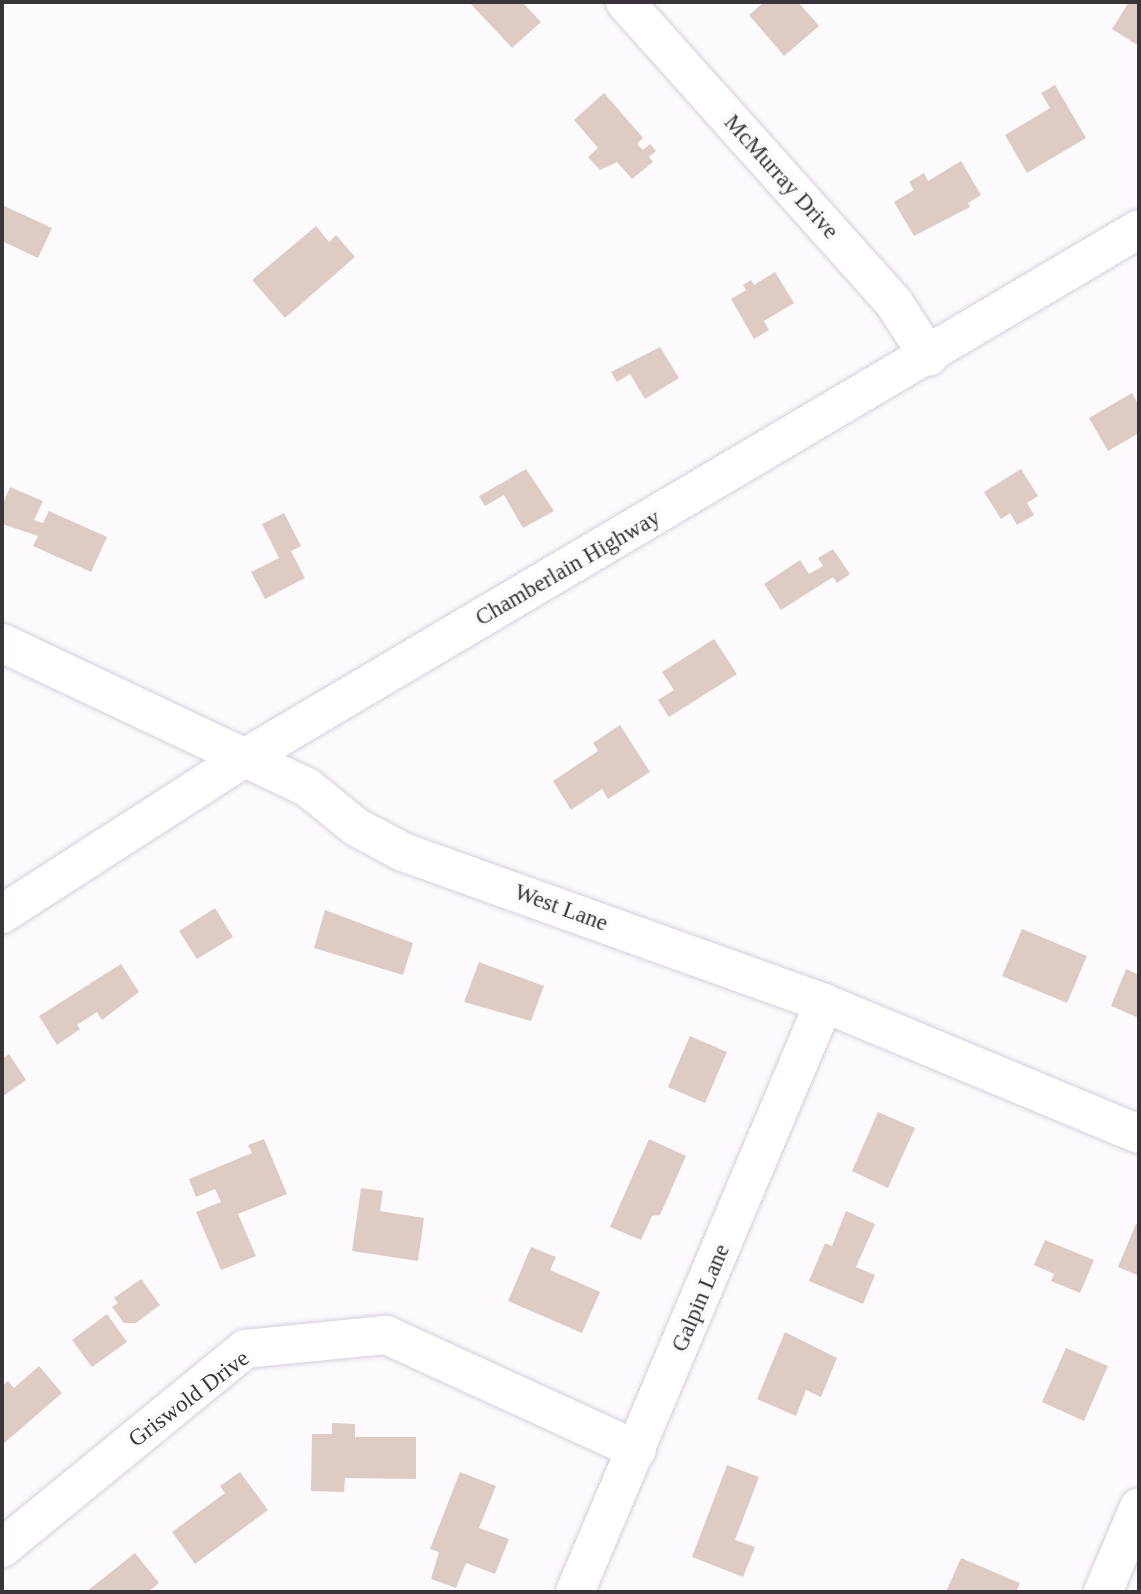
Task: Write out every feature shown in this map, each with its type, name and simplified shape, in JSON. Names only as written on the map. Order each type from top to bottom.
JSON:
[{"type":"street","name":"McMurray Drive","points":[[625,2],[894,303],[929,357]]},
{"type":"street","name":"Chamberlain Highway","points":[[2,914],[246,757],[929,357],[1139,229]]},
{"type":"street","name":"West Lane","points":[[2,643],[307,787],[356,827],[403,852],[824,1003],[1139,1134]]},
{"type":"street","name":"Galpin Lane","points":[[575,1592],[824,1003]]},
{"type":"street","name":"Griswold Drive","points":[[2,1548],[245,1349],[386,1335],[637,1450]]},
{"type":"street","points":[[1103,1592],[1139,1507]]},
{"type":"building","points":[[469,2],[522,2],[541,22],[512,48]]},
{"type":"building","points":[[764,2],[798,2],[819,26],[784,56],[749,15]]},
{"type":"building","points":[[1129,2],[1139,2],[1139,46],[1112,29]]},
{"type":"building","points":[[1055,85],[1086,138],[1027,173],[1005,135],[1050,108],[1041,93]]},
{"type":"building","points":[[604,93],[643,138],[637,144],[643,150],[650,144],[656,151],[649,157],[653,162],[632,179],[617,162],[600,170],[588,157],[598,148],[574,120]]},
{"type":"building","points":[[961,161],[981,195],[968,203],[970,207],[914,236],[894,202],[914,190],[909,182],[924,173],[928,181]]},
{"type":"building","points":[[2,205],[52,228],[38,258],[2,241]]},
{"type":"building","points":[[316,226],[329,242],[336,235],[355,257],[285,318],[252,280]]},
{"type":"building","points":[[775,272],[794,303],[764,321],[769,330],[754,339],[731,299],[746,290],[743,285],[751,280],[754,285]]},
{"type":"building","points":[[660,347],[679,378],[645,399],[630,374],[617,382],[611,372]]},
{"type":"building","points":[[1132,393],[1139,406],[1139,433],[1108,451],[1089,418]]},
{"type":"building","points":[[526,469],[554,511],[523,528],[504,495],[485,506],[479,496]]},
{"type":"building","points":[[1021,469],[1038,496],[1027,503],[1034,515],[1017,525],[1010,513],[1001,519],[984,492]]},
{"type":"building","points":[[10,487],[43,501],[34,520],[43,523],[49,511],[107,537],[91,572],[33,546],[38,536],[2,524],[2,506]]},
{"type":"building","points":[[284,513],[301,546],[291,551],[305,578],[265,599],[251,572],[279,558],[262,524]]},
{"type":"building","points":[[833,549],[850,574],[837,583],[833,577],[781,610],[764,584],[800,560],[809,574],[823,566],[818,558]]},
{"type":"building","points":[[714,639],[737,674],[669,717],[658,700],[674,690],[662,672]]},
{"type":"building","points":[[620,725],[650,772],[608,799],[602,789],[571,810],[553,781],[598,751],[593,743]]},
{"type":"building","points":[[215,908],[233,937],[197,959],[179,931]]},
{"type":"building","points":[[325,910],[413,943],[403,975],[314,948]]},
{"type":"building","points":[[1022,929],[1087,956],[1067,1003],[1002,976]]},
{"type":"building","points":[[479,962],[544,986],[531,1021],[464,1002]]},
{"type":"building","points":[[121,964],[139,992],[102,1020],[97,1012],[77,1025],[80,1029],[57,1045],[39,1016]]},
{"type":"building","points":[[1126,969],[1139,975],[1139,1018],[1111,1006]]},
{"type":"building","points":[[690,1036],[727,1052],[705,1103],[668,1087]]},
{"type":"building","points":[[9,1054],[26,1080],[2,1097],[2,1059]]},
{"type":"building","points":[[878,1112],[915,1128],[888,1188],[852,1171]]},
{"type":"building","points":[[264,1139],[287,1194],[238,1214],[256,1256],[221,1270],[196,1212],[221,1202],[215,1189],[196,1197],[189,1179],[252,1153],[248,1145]]},
{"type":"building","points":[[649,1139],[686,1156],[660,1215],[652,1216],[641,1240],[610,1227]]},
{"type":"building","points":[[361,1188],[383,1191],[380,1211],[424,1218],[418,1261],[352,1251]]},
{"type":"building","points":[[846,1211],[875,1224],[856,1267],[875,1275],[863,1304],[809,1281],[825,1243],[832,1246]]},
{"type":"building","points":[[1136,1224],[1139,1225],[1139,1276],[1118,1267]]},
{"type":"building","points":[[1045,1240],[1094,1260],[1080,1293],[1051,1281],[1054,1274],[1034,1265]]},
{"type":"building","points":[[531,1247],[556,1257],[550,1270],[600,1292],[582,1333],[508,1301]]},
{"type":"building","points":[[141,1279],[160,1305],[136,1323],[124,1323],[112,1307],[118,1303],[114,1298]]},
{"type":"building","points":[[107,1314],[127,1342],[92,1367],[72,1340]]},
{"type":"building","points":[[785,1332],[837,1358],[821,1397],[806,1390],[796,1416],[757,1399]]},
{"type":"building","points":[[1066,1348],[1108,1366],[1084,1421],[1042,1402]]},
{"type":"building","points":[[39,1366],[62,1393],[2,1445],[2,1386],[8,1381],[14,1388]]},
{"type":"building","points":[[332,1423],[355,1424],[355,1437],[416,1437],[416,1479],[345,1478],[344,1492],[311,1491],[312,1434],[332,1434]]},
{"type":"building","points":[[727,1465],[759,1477],[735,1540],[755,1547],[743,1577],[692,1557]]},
{"type":"building","points":[[240,1472],[268,1510],[195,1564],[172,1532],[225,1493],[220,1486]]},
{"type":"building","points":[[460,1472],[496,1486],[479,1528],[509,1539],[495,1574],[466,1563],[456,1588],[431,1579],[439,1552],[430,1549]]},
{"type":"building","points":[[135,1553],[159,1583],[148,1592],[86,1592]]},
{"type":"building","points":[[961,1558],[1020,1583],[1016,1592],[946,1592]]}]
